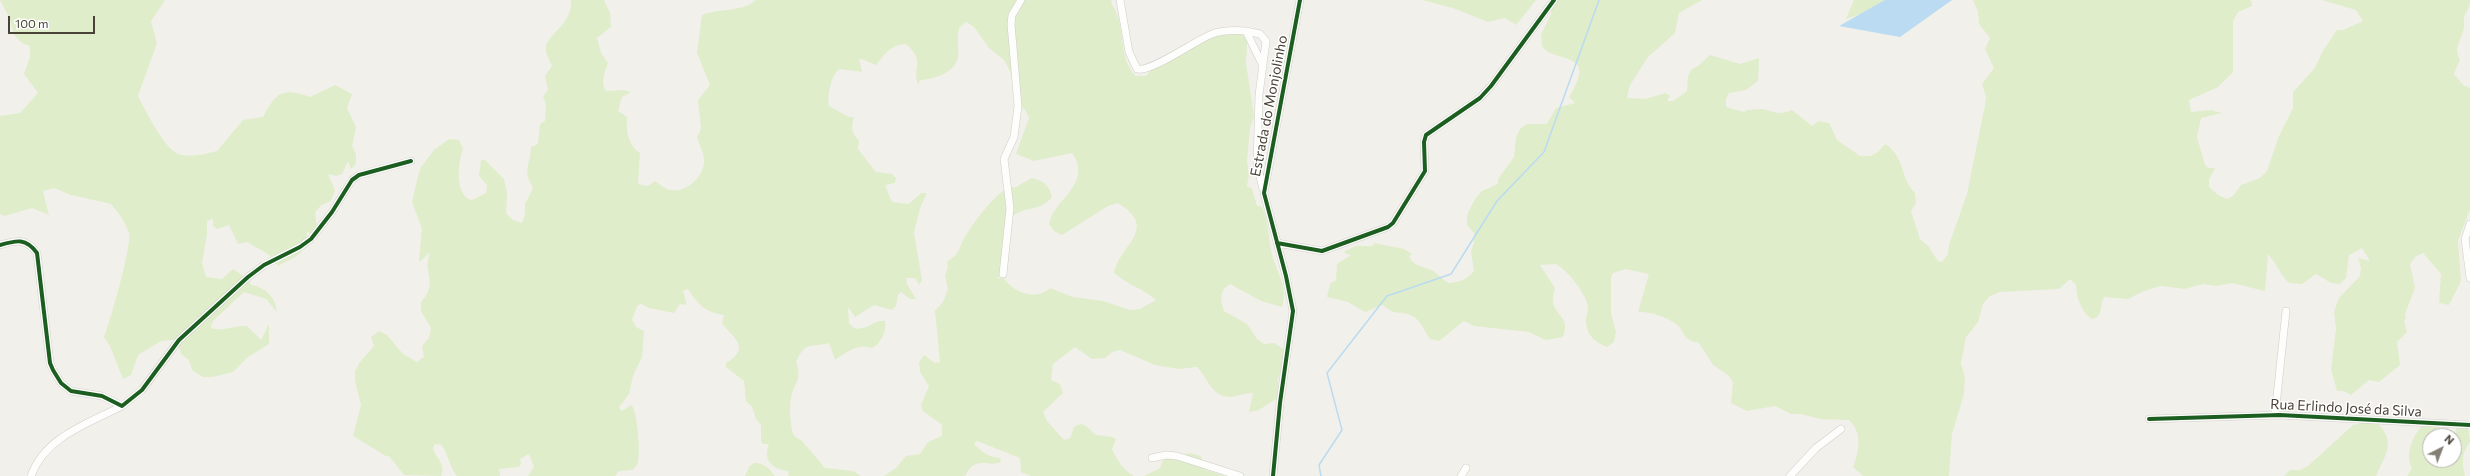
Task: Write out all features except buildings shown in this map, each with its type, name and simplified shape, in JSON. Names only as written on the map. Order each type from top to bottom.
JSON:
[{"type":"street","points":[[1002,274],[1010,208],[1004,159],[1014,137],[1018,106],[1011,24],[1012,15],[1021,0]]},
{"type":"street","points":[[1120,0],[1131,60],[1137,68],[1141,70],[1149,69],[1187,46],[1214,33],[1228,30],[1246,31],[1264,36],[1266,45],[1259,95],[1257,165],[1264,192]]},
{"type":"street","name":"Estrada do Monjolinho","points":[[1273,476],[1280,403],[1293,311],[1264,192],[1300,0]]},
{"type":"street","points":[[1277,243],[1322,251],[1388,227],[1393,223],[1425,171],[1424,142],[1426,134],[1480,98],[1491,86],[1554,0]]},
{"type":"street","points":[[1246,31],[1263,66]]},
{"type":"street","points":[[30,476],[40,457],[52,444],[122,406],[142,390],[179,340],[248,277],[264,265],[311,239],[322,227],[355,177],[410,161]]},
{"type":"street","points":[[2470,224],[2465,239],[2470,278]]},
{"type":"street","points":[[0,245],[17,240],[25,241],[31,245],[37,253],[50,363],[61,383],[71,391],[102,396],[122,406]]},
{"type":"street","points":[[2276,415],[2286,312]]},
{"type":"street","name":"Rua Erlindo José da Silva","points":[[2149,419],[2276,415],[2470,425]]},
{"type":"street","points":[[1790,476],[1816,448],[1841,429]]},
{"type":"street","points":[[1152,458],[1166,455],[1177,456],[1240,476]]},
{"type":"street","points":[[1461,476],[1466,468]]},
{"type":"green space","points":[[0,0],[165,0],[151,21],[157,43],[138,96],[161,137],[178,154],[192,156],[217,151],[243,120],[263,117],[272,102],[281,94],[293,92],[310,97],[335,85],[352,94],[347,108],[356,127],[352,146],[356,154],[356,164],[351,169],[348,161],[342,174],[336,176],[328,174],[335,190],[331,201],[321,205],[315,213],[318,235],[307,232],[305,246],[299,254],[278,266],[272,257],[260,249],[247,242],[238,244],[229,225],[217,229],[213,226],[213,219],[207,221],[207,235],[202,263],[206,277],[222,279],[233,269],[249,280],[251,285],[261,288],[269,294],[276,306],[277,312],[266,299],[244,292],[212,322],[211,328],[215,329],[247,326],[261,340],[269,324],[269,344],[248,357],[233,372],[213,377],[203,377],[192,370],[189,360],[182,355],[176,340],[161,341],[138,355],[131,375],[123,379],[110,346],[104,337],[120,284],[129,240],[129,233],[126,225],[111,204],[71,195],[54,188],[43,191],[49,215],[32,208],[4,216],[0,214],[0,116],[20,113],[38,93],[24,74],[30,57],[30,46],[22,43],[14,35],[10,19]]},
{"type":"green space","points":[[571,0],[604,0],[610,13],[611,27],[597,38],[601,53],[608,63],[604,77],[604,88],[606,91],[623,90],[631,92],[622,97],[618,111],[627,117],[630,142],[640,153],[638,184],[648,186],[655,181],[669,190],[682,189],[693,183],[701,174],[704,163],[703,153],[697,137],[701,129],[698,100],[710,85],[697,53],[702,15],[737,9],[756,0],[1112,0],[1111,3],[1119,21],[1126,60],[1136,76],[1146,76],[1153,68],[1196,43],[1208,38],[1220,34],[1231,33],[1243,35],[1247,41],[1246,63],[1254,116],[1250,128],[1247,162],[1249,175],[1247,186],[1252,189],[1257,206],[1262,207],[1264,213],[1273,258],[1283,285],[1284,299],[1282,307],[1261,301],[1230,284],[1222,293],[1221,299],[1224,311],[1247,324],[1257,339],[1264,344],[1274,343],[1289,353],[1278,378],[1279,397],[1259,410],[1249,412],[1253,393],[1231,397],[1219,394],[1214,390],[1197,367],[1179,369],[1155,365],[1120,350],[1112,352],[1105,358],[1092,359],[1075,347],[1053,364],[1051,380],[1060,384],[1063,393],[1043,412],[1047,421],[1064,440],[1070,438],[1074,427],[1081,424],[1086,426],[1096,435],[1116,439],[1112,449],[1118,461],[1130,474],[1134,476],[1031,476],[1021,472],[1020,458],[977,441],[974,444],[986,454],[1000,458],[1001,462],[991,464],[978,463],[969,469],[965,476],[884,476],[896,468],[906,456],[920,454],[928,442],[942,436],[942,425],[923,411],[921,405],[929,386],[920,372],[919,363],[924,355],[935,363],[940,362],[935,311],[943,302],[948,289],[945,276],[948,267],[947,262],[958,252],[966,235],[984,210],[1007,188],[1016,187],[1032,178],[1045,184],[1052,197],[1043,205],[1017,213],[1011,218],[1007,225],[1004,240],[1006,265],[997,279],[1003,277],[1018,291],[1031,295],[1044,292],[1050,288],[1073,297],[1103,301],[1130,310],[1140,309],[1156,300],[1146,292],[1124,281],[1114,273],[1123,253],[1134,237],[1137,229],[1136,221],[1130,212],[1118,203],[1108,206],[1062,235],[1054,231],[1049,224],[1054,212],[1075,184],[1078,177],[1077,162],[1072,153],[1034,161],[1016,154],[1029,118],[1025,110],[1017,103],[1011,73],[1004,60],[989,48],[974,27],[966,22],[959,28],[958,57],[956,63],[948,71],[937,77],[920,80],[918,85],[916,72],[917,60],[912,50],[906,44],[892,48],[876,65],[859,58],[862,72],[840,69],[834,75],[830,86],[829,106],[849,117],[854,117],[852,130],[859,141],[858,149],[876,172],[892,174],[896,178],[895,183],[885,185],[892,202],[909,204],[921,193],[927,193],[920,208],[914,233],[922,280],[919,285],[915,278],[906,278],[907,284],[916,299],[910,299],[901,292],[898,295],[896,306],[892,310],[874,305],[855,317],[848,307],[849,323],[857,329],[880,321],[885,321],[884,333],[878,344],[872,348],[861,347],[853,349],[835,360],[829,343],[809,346],[803,350],[796,362],[799,373],[792,393],[790,407],[794,436],[802,441],[825,468],[853,471],[861,476],[788,476],[789,471],[777,468],[770,463],[767,455],[769,444],[763,444],[761,441],[761,425],[756,419],[752,407],[746,401],[744,381],[726,367],[726,363],[733,358],[739,348],[736,339],[722,324],[724,315],[707,310],[695,299],[688,289],[683,291],[687,305],[680,304],[674,313],[649,308],[641,304],[637,306],[632,320],[636,327],[644,331],[642,357],[633,376],[629,394],[619,407],[622,411],[631,405],[635,415],[639,441],[639,457],[637,464],[632,470],[619,471],[615,476],[528,476],[534,467],[529,454],[520,459],[521,464],[519,467],[499,469],[500,476],[457,476],[452,469],[444,449],[441,445],[435,444],[433,448],[434,451],[443,468],[441,476],[404,475],[389,456],[386,456],[353,436],[361,405],[355,381],[355,371],[360,362],[374,346],[371,337],[379,331],[387,335],[403,354],[417,362],[424,357],[422,346],[429,338],[431,328],[421,311],[421,302],[427,294],[429,287],[430,279],[427,266],[430,252],[420,262],[422,229],[412,202],[421,167],[434,150],[449,139],[459,140],[463,149],[459,170],[462,192],[466,197],[472,200],[486,193],[487,185],[479,176],[481,160],[485,160],[504,179],[507,193],[506,213],[513,220],[522,223],[525,214],[525,204],[533,188],[527,172],[531,147],[538,144],[540,124],[545,121],[546,105],[543,96],[548,90],[545,76],[552,66],[546,53],[546,45],[549,39],[566,20],[571,8]]},
{"type":"green space","points":[[1422,0],[1536,0],[1516,25],[1505,18],[1488,22],[1453,8]]},
{"type":"green space","points":[[1552,0],[1702,0],[1679,13],[1675,33],[1648,57],[1630,85],[1627,98],[1645,99],[1666,93],[1670,96],[1667,101],[1673,101],[1687,91],[1688,76],[1692,69],[1698,66],[1710,55],[1740,64],[1759,58],[1758,81],[1746,90],[1729,93],[1726,99],[1726,107],[1744,112],[1747,110],[1765,109],[1776,113],[1782,113],[1792,110],[1812,126],[1819,121],[1829,123],[1837,140],[1860,156],[1870,156],[1878,152],[1885,144],[1896,155],[1910,187],[1915,193],[1916,203],[1911,211],[1920,239],[1929,247],[1938,261],[1942,262],[1948,254],[1949,245],[1967,194],[1985,105],[1986,97],[1982,84],[1994,68],[1985,49],[1990,38],[1979,24],[1978,12],[1973,0],[2251,0],[2252,6],[2238,12],[2233,21],[2233,72],[2218,87],[2189,100],[2191,112],[2211,110],[2222,113],[2201,118],[2197,137],[2205,165],[2208,168],[2215,168],[2209,180],[2209,187],[2218,195],[2227,199],[2233,196],[2241,185],[2260,178],[2267,171],[2279,136],[2293,108],[2293,92],[2314,69],[2324,49],[2337,30],[2343,30],[2363,21],[2356,10],[2322,0],[2470,0],[2469,7],[2464,18],[2463,32],[2457,51],[2460,59],[2454,74],[2463,85],[2470,88],[2470,209],[2458,241],[2461,281],[2449,305],[2439,303],[2441,274],[2423,253],[2415,257],[2410,264],[2415,288],[2405,314],[2406,319],[2404,320],[2407,332],[2397,342],[2400,365],[2379,382],[2369,380],[2351,395],[2343,391],[2337,391],[2331,369],[2336,329],[2334,312],[2339,298],[2360,276],[2361,268],[2358,258],[2370,261],[2362,248],[2349,255],[2346,278],[2340,284],[2331,283],[2316,274],[2302,284],[2289,283],[2268,254],[2265,291],[2232,283],[2216,286],[2203,284],[2184,289],[2161,286],[2144,291],[2128,299],[2104,297],[2100,314],[2091,319],[2084,311],[2078,299],[2076,285],[2070,279],[2059,289],[1999,292],[1990,296],[1983,304],[1978,322],[1966,337],[1961,363],[1965,378],[1964,394],[1952,434],[1949,476],[1863,476],[1853,467],[1858,449],[1858,436],[1849,420],[1820,419],[1801,414],[1791,414],[1775,406],[1747,411],[1731,403],[1733,382],[1728,375],[1713,365],[1699,343],[1686,338],[1679,327],[1672,321],[1652,314],[1638,312],[1649,274],[1626,269],[1613,273],[1611,278],[1611,313],[1616,332],[1614,342],[1607,347],[1598,343],[1589,333],[1586,325],[1588,308],[1587,302],[1576,283],[1561,267],[1556,264],[1540,265],[1555,288],[1553,304],[1565,323],[1565,329],[1563,337],[1546,340],[1529,332],[1474,326],[1464,321],[1439,341],[1430,339],[1418,320],[1408,314],[1392,311],[1383,305],[1365,312],[1348,302],[1327,297],[1330,284],[1336,280],[1337,264],[1351,255],[1344,253],[1345,251],[1356,246],[1373,246],[1374,243],[1404,249],[1412,254],[1409,256],[1413,262],[1419,266],[1430,269],[1448,283],[1462,280],[1474,271],[1471,251],[1474,243],[1474,233],[1467,225],[1467,215],[1475,199],[1482,191],[1498,184],[1498,179],[1514,157],[1516,137],[1520,129],[1527,124],[1547,124],[1556,108],[1575,103],[1569,97],[1577,82],[1579,71],[1577,65],[1571,60],[1555,55],[1542,46],[1541,35],[1551,14]]},
{"type":"green space","points":[[1854,0],[1901,0],[1846,19]]},
{"type":"green space","points":[[2374,420],[2386,434],[2388,441],[2386,454],[2376,476],[2284,476],[2290,470],[2300,470],[2308,466],[2353,425]]},
{"type":"green space","points":[[2468,423],[2470,442],[2467,446],[2463,459],[2465,476],[2407,476],[2412,469],[2409,458],[2410,447],[2421,427],[2430,426],[2439,428],[2422,428],[2422,468],[2462,468],[2462,428],[2456,428]]},
{"type":"green space","points":[[1189,453],[1201,456],[1204,469],[1225,476],[1144,476],[1160,468],[1164,458],[1181,458]]},
{"type":"green space","points":[[754,463],[766,466],[775,476],[745,476],[749,467]]},
{"type":"water","points":[[1885,0],[1952,0],[1900,37],[1839,26]]},
{"type":"waterway","points":[[1321,476],[1319,465],[1342,430],[1327,373],[1387,296],[1451,274],[1497,201],[1544,152],[1599,0]]},
{"type":"cycle path","points":[[1273,476],[1280,403],[1293,311],[1286,276],[1264,193],[1300,0]]},
{"type":"cycle path","points":[[1277,243],[1322,251],[1388,227],[1393,223],[1425,171],[1424,142],[1426,135],[1480,98],[1491,86],[1554,0]]},
{"type":"cycle path","points":[[0,245],[16,241],[21,242],[29,245],[37,253],[50,363],[61,383],[71,391],[102,396],[122,406],[142,390],[179,340],[248,277],[264,265],[300,247],[311,239],[332,212],[352,180],[359,175],[411,161]]},
{"type":"cycle path","points":[[2149,419],[2280,415],[2470,425]]}]
